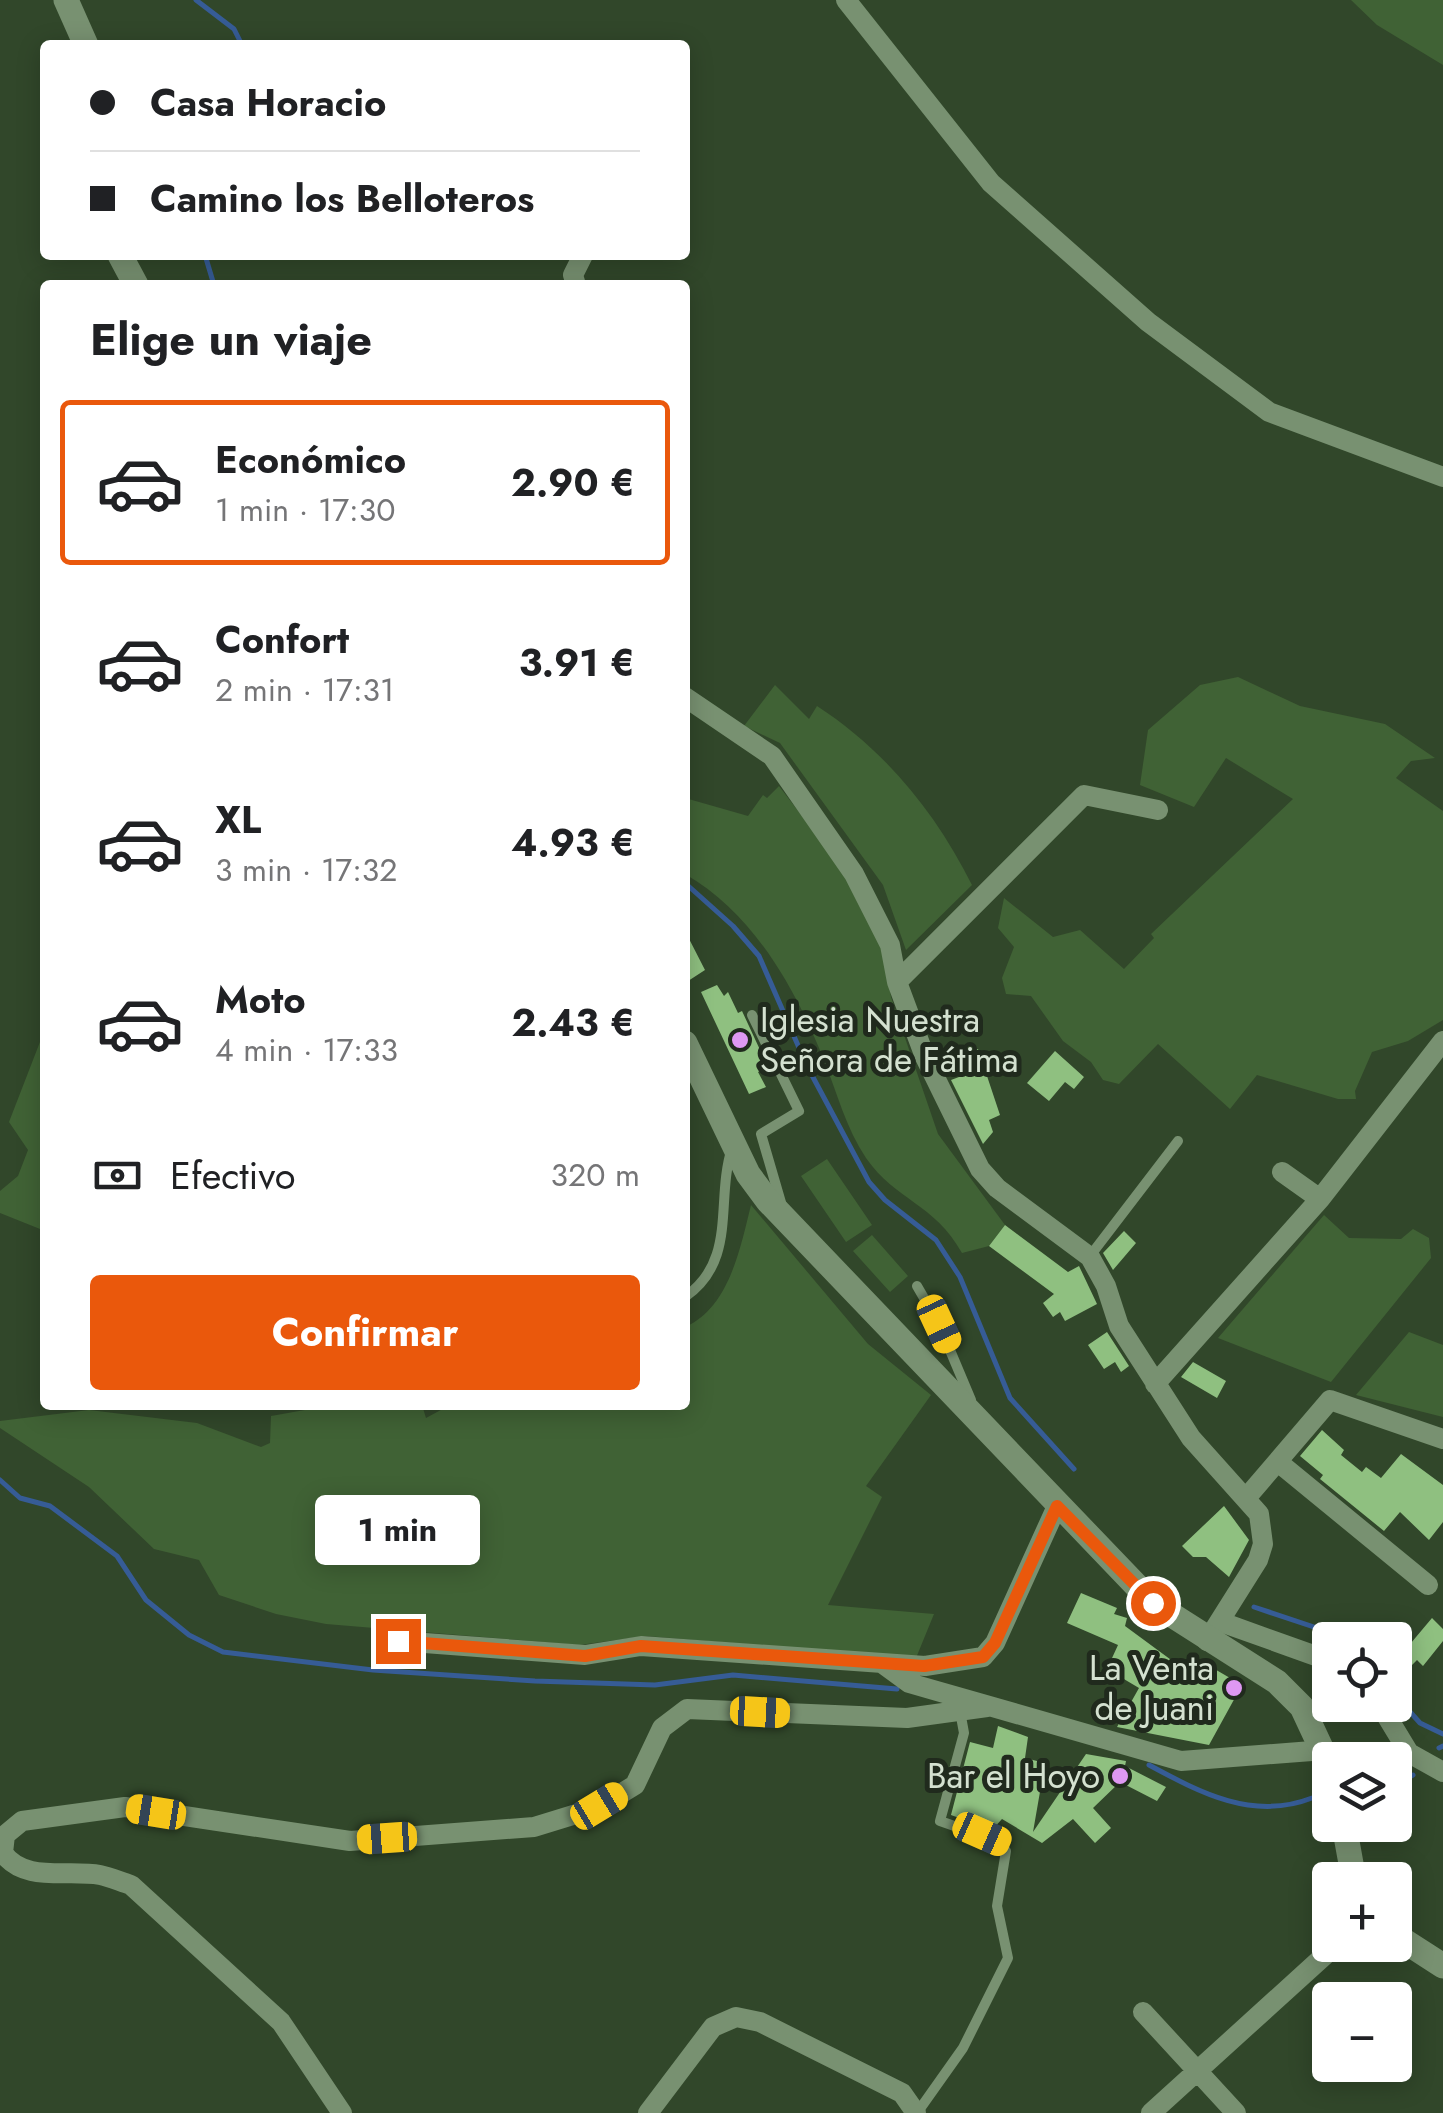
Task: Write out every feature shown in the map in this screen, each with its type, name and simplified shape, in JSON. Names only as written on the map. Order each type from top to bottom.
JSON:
[{"type":"main road","points":[[66,0],[84,40]]},
{"type":"main road","points":[[690,1053],[748,1174],[787,1221],[1153,1603],[1214,1632],[1277,1682],[1302,1708],[1319,1742]]},
{"type":"main road","points":[[1412,1946],[1443,1966]]},
{"type":"street","points":[[846,0],[992,183],[1148,322],[1269,412],[1443,477]]},
{"type":"street","points":[[690,700],[772,756],[854,874],[890,945],[897,982],[925,1057],[980,1169],[997,1188],[1090,1257],[1106,1286],[1119,1326],[1155,1384],[1191,1438],[1259,1514],[1264,1544],[1214,1632],[1312,1656]]},
{"type":"street","points":[[897,982],[1084,794],[1158,810]]},
{"type":"street","points":[[1155,1384],[1320,1199],[1443,1041]]},
{"type":"street","points":[[1282,1172],[1320,1199]]},
{"type":"street","points":[[1246,1497],[1330,1400],[1443,1439]]},
{"type":"street","points":[[1278,1462],[1428,1586]]},
{"type":"street","points":[[398,1641],[585,1656],[641,1646],[924,1666],[983,1657],[990,1651],[1057,1506]]},
{"type":"street","points":[[882,1663],[909,1682],[1181,1762],[1312,1759]]},
{"type":"street","points":[[342,2113],[281,2022],[131,1885],[101,1875],[26,1871],[11,1865],[3,1853],[5,1835],[22,1821],[124,1807],[350,1841],[534,1827],[599,1806],[635,1785],[662,1728],[688,1708],[907,1718],[987,1707]]},
{"type":"street","points":[[1390,1722],[1409,1752],[1443,1772]]},
{"type":"street","points":[[1152,2113],[1318,1962]]},
{"type":"street","points":[[1143,2012],[1236,2113]]},
{"type":"street","points":[[648,2113],[712,2026],[736,2017],[760,2022],[902,2093],[916,2113]]},
{"type":"lane","points":[[752,1016],[799,1110],[761,1134],[787,1221]]},
{"type":"lane","points":[[1090,1257],[1178,1140]]},
{"type":"lane","points":[[690,1292],[711,1272],[720,1251],[725,1170],[734,1143]]},
{"type":"lane","points":[[917,1286],[958,1365],[980,1425]]},
{"type":"lane","points":[[916,2113],[962,2048],[1008,1958],[996,1906],[1006,1851],[1000,1842],[940,1821],[964,1733],[960,1711]]},
{"type":"green space","points":[[1351,0],[1443,0],[1443,65],[1377,25]]},
{"type":"green space","points":[[1238,677],[1300,706],[1385,724],[1435,758],[1411,761],[1396,778],[1443,811],[1443,1020],[1408,1041],[1372,1052],[1355,1091],[1356,1099],[1338,1099],[1257,1075],[1230,1109],[1158,1044],[1119,1084],[1103,1080],[1091,1062],[1063,1041],[1031,996],[1006,994],[1002,978],[1014,947],[998,928],[1004,898],[1053,937],[1080,930],[1124,969],[1154,938],[1151,934],[1293,799],[1226,758],[1194,807],[1140,785],[1148,730],[1200,685]]},
{"type":"green space","points":[[775,685],[809,719],[817,706],[886,763],[925,808],[972,885],[906,950],[883,885],[780,743],[744,726]]},
{"type":"green space","points":[[779,786],[848,876],[883,950],[891,997],[938,1134],[1005,1225],[989,1246],[962,1253],[939,1223],[890,1184],[866,1158],[813,1033],[770,955],[732,910],[690,877],[690,799],[748,816],[763,795],[767,798]]},
{"type":"green space","points":[[40,1042],[40,1229],[0,1213],[0,1191],[18,1176],[28,1150],[9,1122]]},
{"type":"green space","points":[[827,1159],[872,1225],[846,1242],[801,1176]]},
{"type":"green space","points":[[751,1205],[868,1344],[931,1395],[866,1486],[882,1497],[828,1605],[934,1614],[916,1658],[646,1636],[579,1645],[326,1624],[276,1614],[219,1595],[199,1560],[154,1549],[89,1487],[0,1428],[0,1421],[89,1410],[197,1423],[261,1447],[270,1443],[271,1416],[305,1410],[424,1410],[426,1418],[441,1410],[690,1410],[690,1324],[722,1292],[737,1258]]},
{"type":"green space","points":[[1324,1215],[1349,1238],[1401,1239],[1413,1229],[1429,1238],[1431,1258],[1331,1382],[1218,1338]]},
{"type":"green space","points":[[872,1235],[908,1276],[890,1292],[853,1251]]},
{"type":"green space","points":[[1409,1332],[1443,1345],[1443,1417],[1356,1395]]},
{"type":"building","points":[[690,941],[705,970],[690,980]]},
{"type":"building","name":"Iglesia Nuestra Señora de Fátima","points":[[717,985],[724,996],[728,992],[738,1013],[742,1011],[768,1067],[758,1072],[766,1087],[749,1094],[701,992]]},
{"type":"building","points":[[978,1049],[1000,1115],[989,1120],[993,1132],[983,1144],[951,1080],[967,1074],[960,1057]]},
{"type":"building","points":[[1055,1051],[1084,1077],[1074,1089],[1065,1082],[1049,1101],[1027,1083]]},
{"type":"building","points":[[1005,1225],[1068,1272],[1079,1266],[1097,1304],[1065,1321],[1060,1312],[1053,1317],[1043,1303],[1054,1294],[989,1246]]},
{"type":"building","points":[[1124,1231],[1136,1243],[1113,1270],[1103,1253]]},
{"type":"building","points":[[1107,1332],[1129,1366],[1121,1372],[1115,1362],[1104,1369],[1088,1345]]},
{"type":"building","points":[[1193,1362],[1226,1381],[1217,1398],[1181,1377]]},
{"type":"building","points":[[1322,1430],[1344,1450],[1341,1455],[1362,1472],[1366,1467],[1381,1478],[1401,1454],[1443,1485],[1443,1522],[1429,1540],[1400,1512],[1384,1531],[1320,1479],[1323,1475],[1300,1456]]},
{"type":"building","points":[[1224,1506],[1249,1540],[1229,1577],[1206,1557],[1193,1557],[1182,1546]]},
{"type":"building","points":[[1081,1593],[1117,1608],[1114,1614],[1127,1618],[1125,1626],[1197,1679],[1206,1664],[1242,1685],[1209,1745],[1117,1727],[1139,1688],[1107,1669],[1118,1645],[1067,1623]]},
{"type":"building","points":[[1432,1618],[1443,1629],[1443,1641],[1423,1666],[1417,1660],[1412,1665],[1412,1642]]},
{"type":"building","points":[[998,1726],[1028,1737],[1025,1758],[1045,1763],[1033,1832],[1086,1754],[1126,1761],[1125,1766],[1166,1787],[1157,1801],[1120,1782],[1093,1808],[1111,1828],[1095,1843],[1073,1819],[1042,1843],[1002,1819],[992,1830],[951,1815],[970,1742],[993,1748]]},
{"type":"waterway","points":[[196,0],[234,29],[240,40]]},
{"type":"waterway","points":[[206,260],[212,280]]},
{"type":"waterway","points":[[690,887],[759,956],[807,1066],[869,1182],[885,1200],[936,1240],[960,1277],[1010,1398],[1074,1469]]},
{"type":"waterway","points":[[0,1480],[20,1498],[50,1506],[117,1556],[146,1600],[189,1635],[223,1652],[373,1670],[535,1681],[655,1685],[733,1675],[897,1689]]},
{"type":"waterway","points":[[1254,1607],[1312,1626]]},
{"type":"waterway","points":[[1412,1714],[1420,1723],[1443,1734]]},
{"type":"waterway","points":[[1439,1748],[1443,1746]]},
{"type":"waterway","points":[[1149,1765],[1228,1801],[1269,1806],[1312,1798]]},
{"type":"place","name":"Iglesia Nuestra Señora de Fátima","points":[[740,1040]]},
{"type":"place","name":"La Venta de Juani","points":[[1234,1688]]},
{"type":"place","name":"Bar el Hoyo","points":[[1120,1776]]},
{"type":"route","points":[[398,1641],[585,1656],[641,1646],[924,1666],[983,1657],[995,1643],[1057,1506],[1153,1603]]}]
